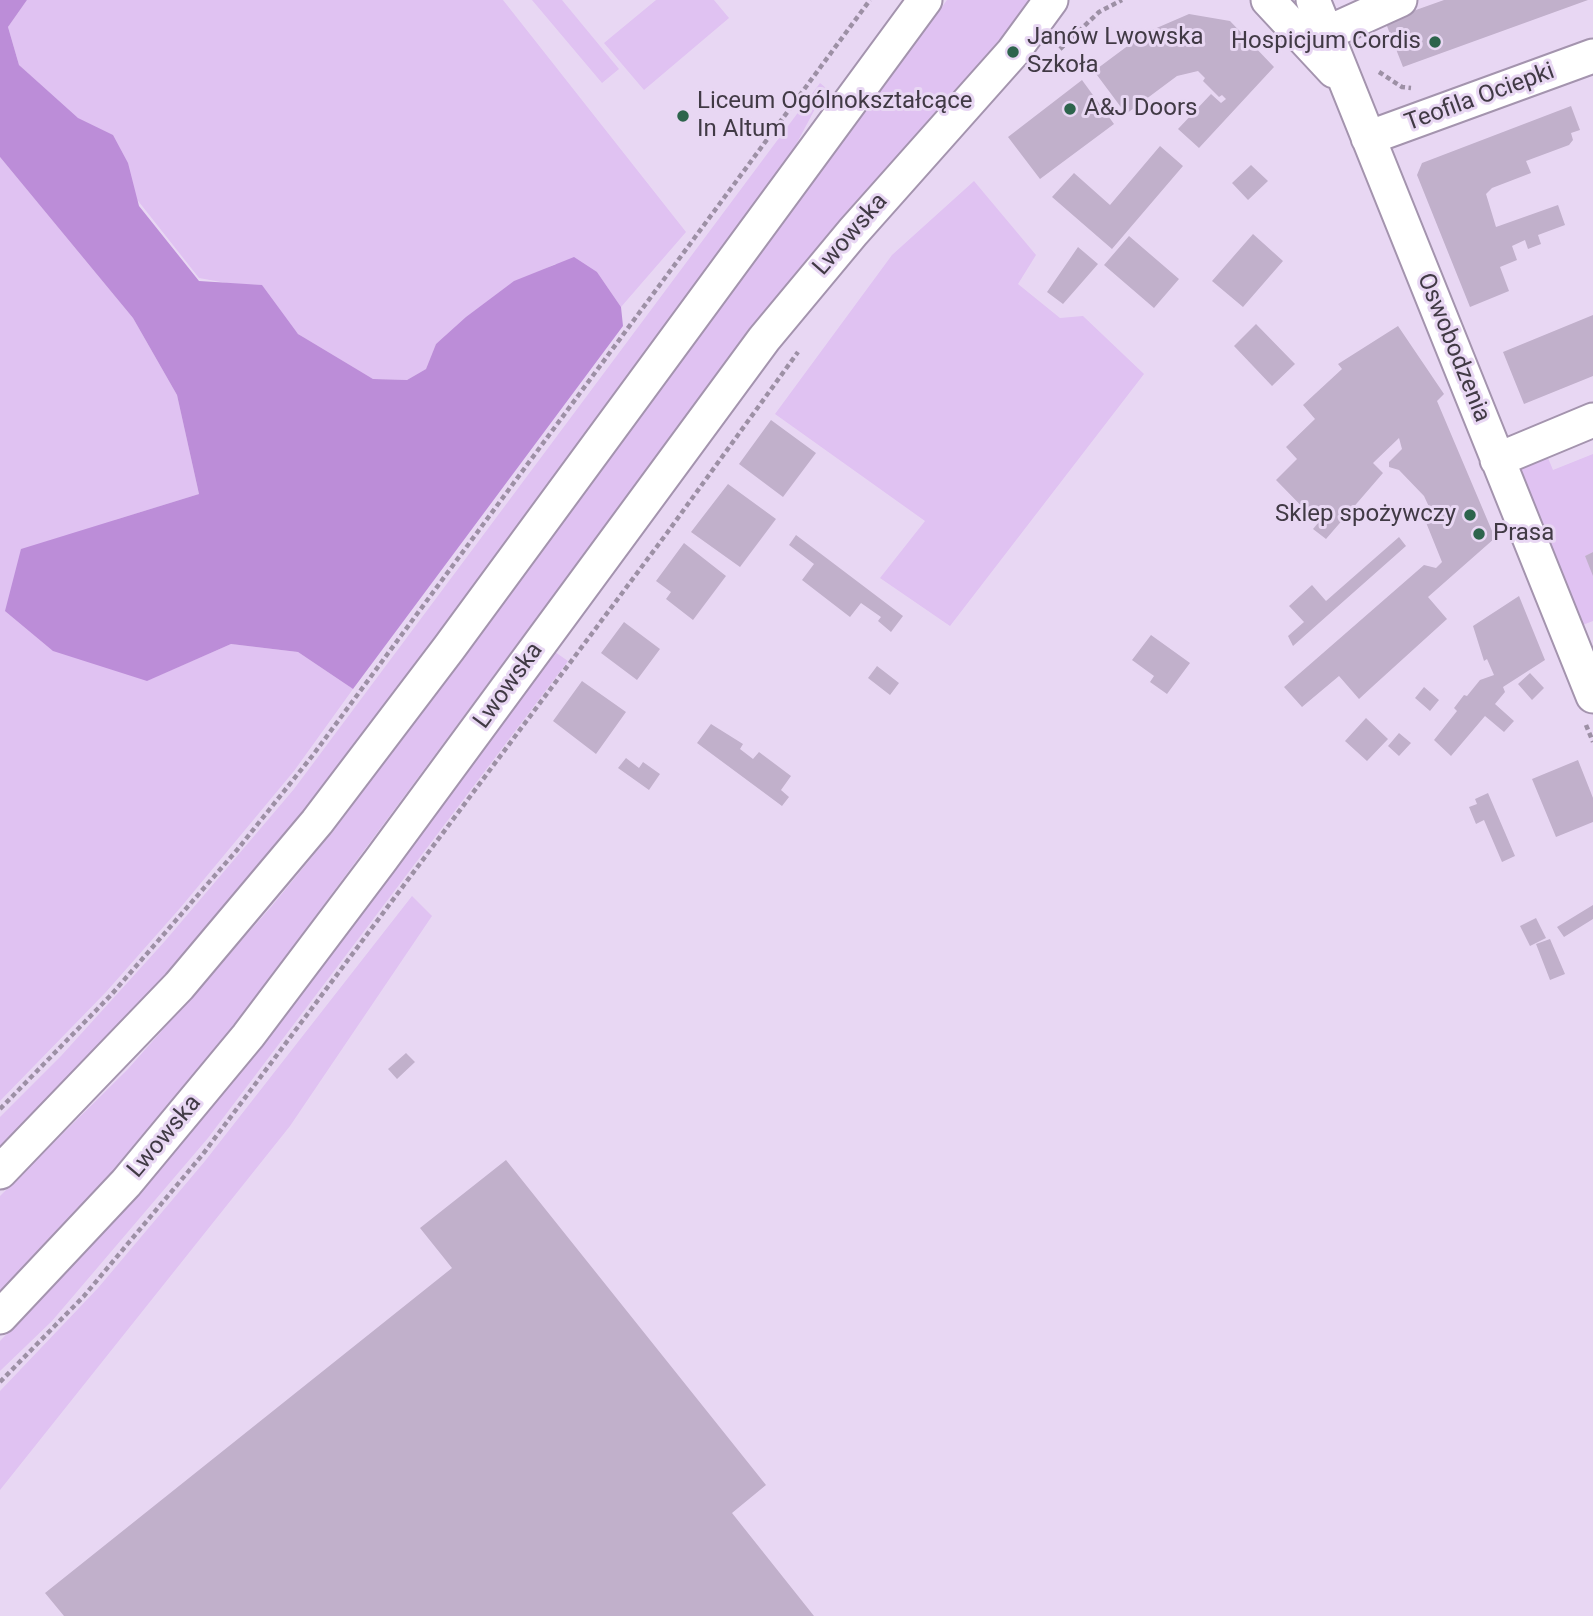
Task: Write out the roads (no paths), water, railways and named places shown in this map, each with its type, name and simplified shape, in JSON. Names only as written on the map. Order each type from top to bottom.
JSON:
[{"type":"street","points":[[0,1172],[179,986],[317,822],[532,536],[925,0]]},
{"type":"street","name":"Lwowska","points":[[0,1317],[126,1183],[248,1036],[764,339],[853,232],[1013,52],[1051,0]]},
{"type":"street","name":"Lwowska","points":[[1013,52],[1076,0]]},
{"type":"street","points":[[1268,0],[1348,86]]},
{"type":"street","name":"Oswobodzenia","points":[[1313,0],[1497,460],[1584,646],[1593,696]]},
{"type":"street","points":[[1327,33],[1400,0]]},
{"type":"street","name":"Teofila Ociepki","points":[[1367,138],[1593,56]]},
{"type":"street","points":[[1497,460],[1593,420]]},
{"type":"place","name":"Hospicjum Cordis","points":[[1435,42]]},
{"type":"place","name":"Janów Lwowska Szkoła","points":[[1013,52]]},
{"type":"place","name":"A&J Doors","points":[[1070,109]]},
{"type":"place","name":"Liceum Ogólnokształcące In Altum","points":[[683,116]]},
{"type":"place","name":"Sklep spożywczy","points":[[1470,515]]},
{"type":"place","name":"Prasa","points":[[1479,534]]}]
